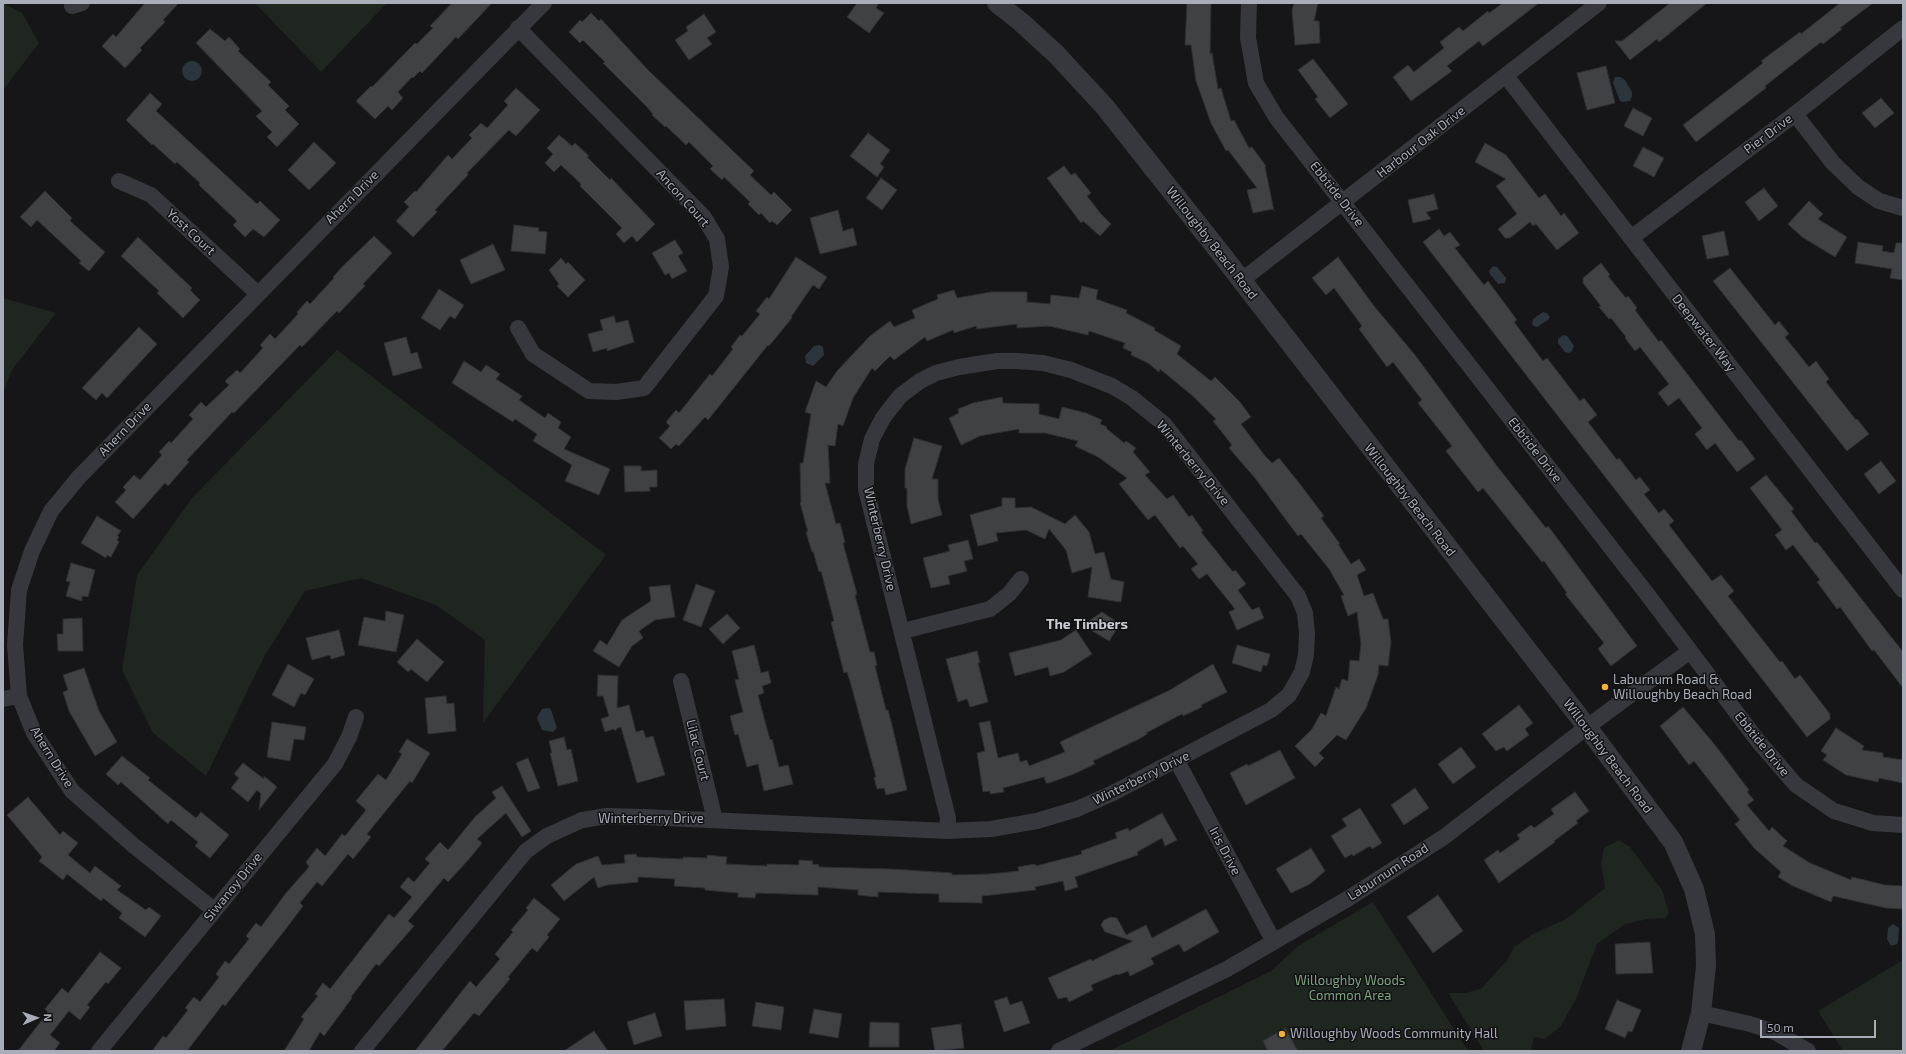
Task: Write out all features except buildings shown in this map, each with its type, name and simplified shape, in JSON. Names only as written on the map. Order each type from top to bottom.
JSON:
[{"type":"street","name":"Ahern Drive","points":[[214,910],[133,845],[72,790],[34,733],[19,696],[15,645],[19,590],[32,551],[51,511],[79,476],[544,3]]},
{"type":"street","name":"Willoughby Beach Road","points":[[997,3],[1021,22],[1056,54],[1105,107],[1242,280],[1587,727],[1673,842],[1694,889],[1705,941],[1706,966],[1701,1013],[1691,1051]]},
{"type":"street","name":"Ebbtide Drive","points":[[1249,3],[1248,38],[1256,83],[1276,117],[1344,202],[1758,741],[1796,785],[1834,811],[1873,823],[1903,825]]},
{"type":"street","name":"Harbour Oak Drive","points":[[1242,280],[1599,3]]},
{"type":"street","name":"Ancon Court","points":[[518,28],[704,216],[717,238],[721,267],[716,296],[644,388],[616,392],[589,391],[533,354],[518,328]]},
{"type":"street","name":"Pier Drive","points":[[1631,238],[1794,114],[1903,28]]},
{"type":"street","name":"Deepwater Way","points":[[1506,76],[1631,238],[1898,573],[1903,590]]},
{"type":"street","points":[[1794,114],[1833,163],[1858,187],[1879,201],[1903,208]]},
{"type":"street","name":"Yost Court","points":[[119,181],[152,195],[257,294]]},
{"type":"street","name":"Winterberry Drive","points":[[362,1051],[526,851],[547,836],[582,820],[608,816],[947,831],[1006,826],[1037,821],[1071,811],[1113,793],[1177,761],[1271,710],[1289,695],[1302,672],[1306,655],[1307,633],[1304,613],[1298,596],[1283,575],[1164,424],[1132,398],[1112,386],[1078,372],[1043,363],[997,361],[959,367],[936,373],[920,382],[900,396],[883,418],[876,432],[866,464],[866,489],[903,631],[948,818],[947,831]]},
{"type":"street","points":[[903,631],[990,608],[1009,594],[1021,579]]},
{"type":"street","name":"Laburnum Road","points":[[1059,1051],[1227,969],[1349,898],[1444,837],[1587,727],[1690,651]]},
{"type":"street","name":"Lilac Court","points":[[681,681],[715,820]]},
{"type":"street","points":[[3,699],[19,696]]},
{"type":"street","name":"Siwanoy Drive","points":[[99,1051],[334,764],[349,737],[356,717]]},
{"type":"street","name":"Iris Drive","points":[[1177,761],[1274,942]]},
{"type":"street","points":[[1701,1013],[1750,1024],[1775,1032],[1808,1051]]},
{"type":"green space","points":[[3,3],[22,13],[39,43],[3,90]]},
{"type":"green space","points":[[255,3],[387,3],[321,72]]},
{"type":"green space","points":[[3,298],[56,313],[12,370],[3,393]]},
{"type":"green space","points":[[337,350],[606,555],[483,723],[485,640],[436,605],[361,578],[305,591],[264,657],[206,776],[153,733],[122,670],[137,575],[192,498]]},
{"type":"green space","points":[[1619,840],[1630,847],[1662,890],[1669,913],[1665,918],[1648,919],[1625,924],[1597,944],[1576,999],[1561,1026],[1545,1039],[1534,1037],[1531,1051],[1484,1051],[1448,993],[1465,993],[1481,989],[1508,959],[1514,947],[1533,934],[1566,919],[1605,888],[1601,863],[1604,848]]},
{"type":"green space","name":"Willoughby Woods Common Area","points":[[1373,902],[1468,1051],[1109,1051],[1271,971],[1298,946]]},
{"type":"green space","points":[[1903,960],[1903,1051],[1843,1051],[1818,1011]]},
{"type":"shaded area","points":[[188,61],[196,61],[202,67],[202,75],[196,81],[188,81],[182,75],[182,67]]},
{"type":"shaded area","points":[[1615,77],[1620,77],[1625,80],[1632,92],[1630,101],[1620,101],[1613,83]]},
{"type":"shaded area","points":[[1493,266],[1497,267],[1506,278],[1505,283],[1498,284],[1490,274],[1489,271]]},
{"type":"shaded area","points":[[1543,312],[1547,313],[1550,317],[1537,327],[1534,326],[1532,324],[1533,319]]},
{"type":"shaded area","points":[[1563,335],[1567,336],[1574,346],[1572,351],[1569,353],[1565,352],[1558,343],[1558,339]]},
{"type":"shaded area","points":[[820,345],[823,347],[824,355],[813,366],[806,363],[805,356],[814,346]]},
{"type":"shaded area","points":[[549,708],[557,728],[553,732],[542,730],[537,718],[542,709]]},
{"type":"shaded area","points":[[1893,924],[1899,928],[1898,941],[1897,944],[1891,946],[1887,939],[1888,928]]},
{"type":"place","name":"Laburnum Road & Willoughby Beach Road","points":[[1605,687]]},
{"type":"place","name":"Willoughby Woods Community Hall","points":[[1282,1034]]},
{"type":"district","name":"The Timbers","points":[[1087,624]]}]
